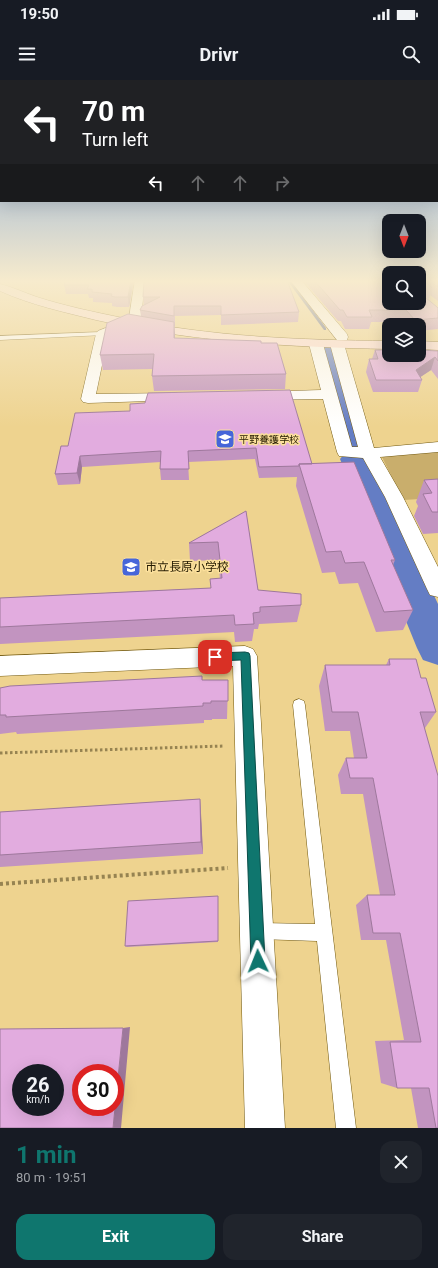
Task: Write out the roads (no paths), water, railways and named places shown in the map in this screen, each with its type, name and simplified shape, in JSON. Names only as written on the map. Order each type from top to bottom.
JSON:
[{"type":"street","points":[[113,329],[102,334],[88,399],[189,397]]},
{"type":"street","points":[[173,329],[223,338],[319,338],[382,344]]},
{"type":"street","points":[[329,329],[339,341],[364,444],[394,497],[437,584]]},
{"type":"street","points":[[319,338],[329,394],[345,452],[370,453],[438,448]]},
{"type":"street","points":[[339,341],[382,338]]},
{"type":"street","points":[[426,338],[438,338]]},
{"type":"street","points":[[426,345],[438,346]]},
{"type":"street","points":[[244,396],[329,394]]},
{"type":"street","points":[[0,666],[245,656],[265,1128]]},
{"type":"lane","points":[[0,338],[102,334]]},
{"type":"lane","points":[[299,705],[346,1128]]},
{"type":"lane","points":[[257,931],[324,933]]},
{"type":"waterway","points":[[330,350],[352,445]]},
{"type":"waterway","points":[[355,459],[438,648]]},
{"type":"place","name":"平野養護学校","points":[[225,439]]},
{"type":"place","name":"市立長原小学校","points":[[131,567]]}]
